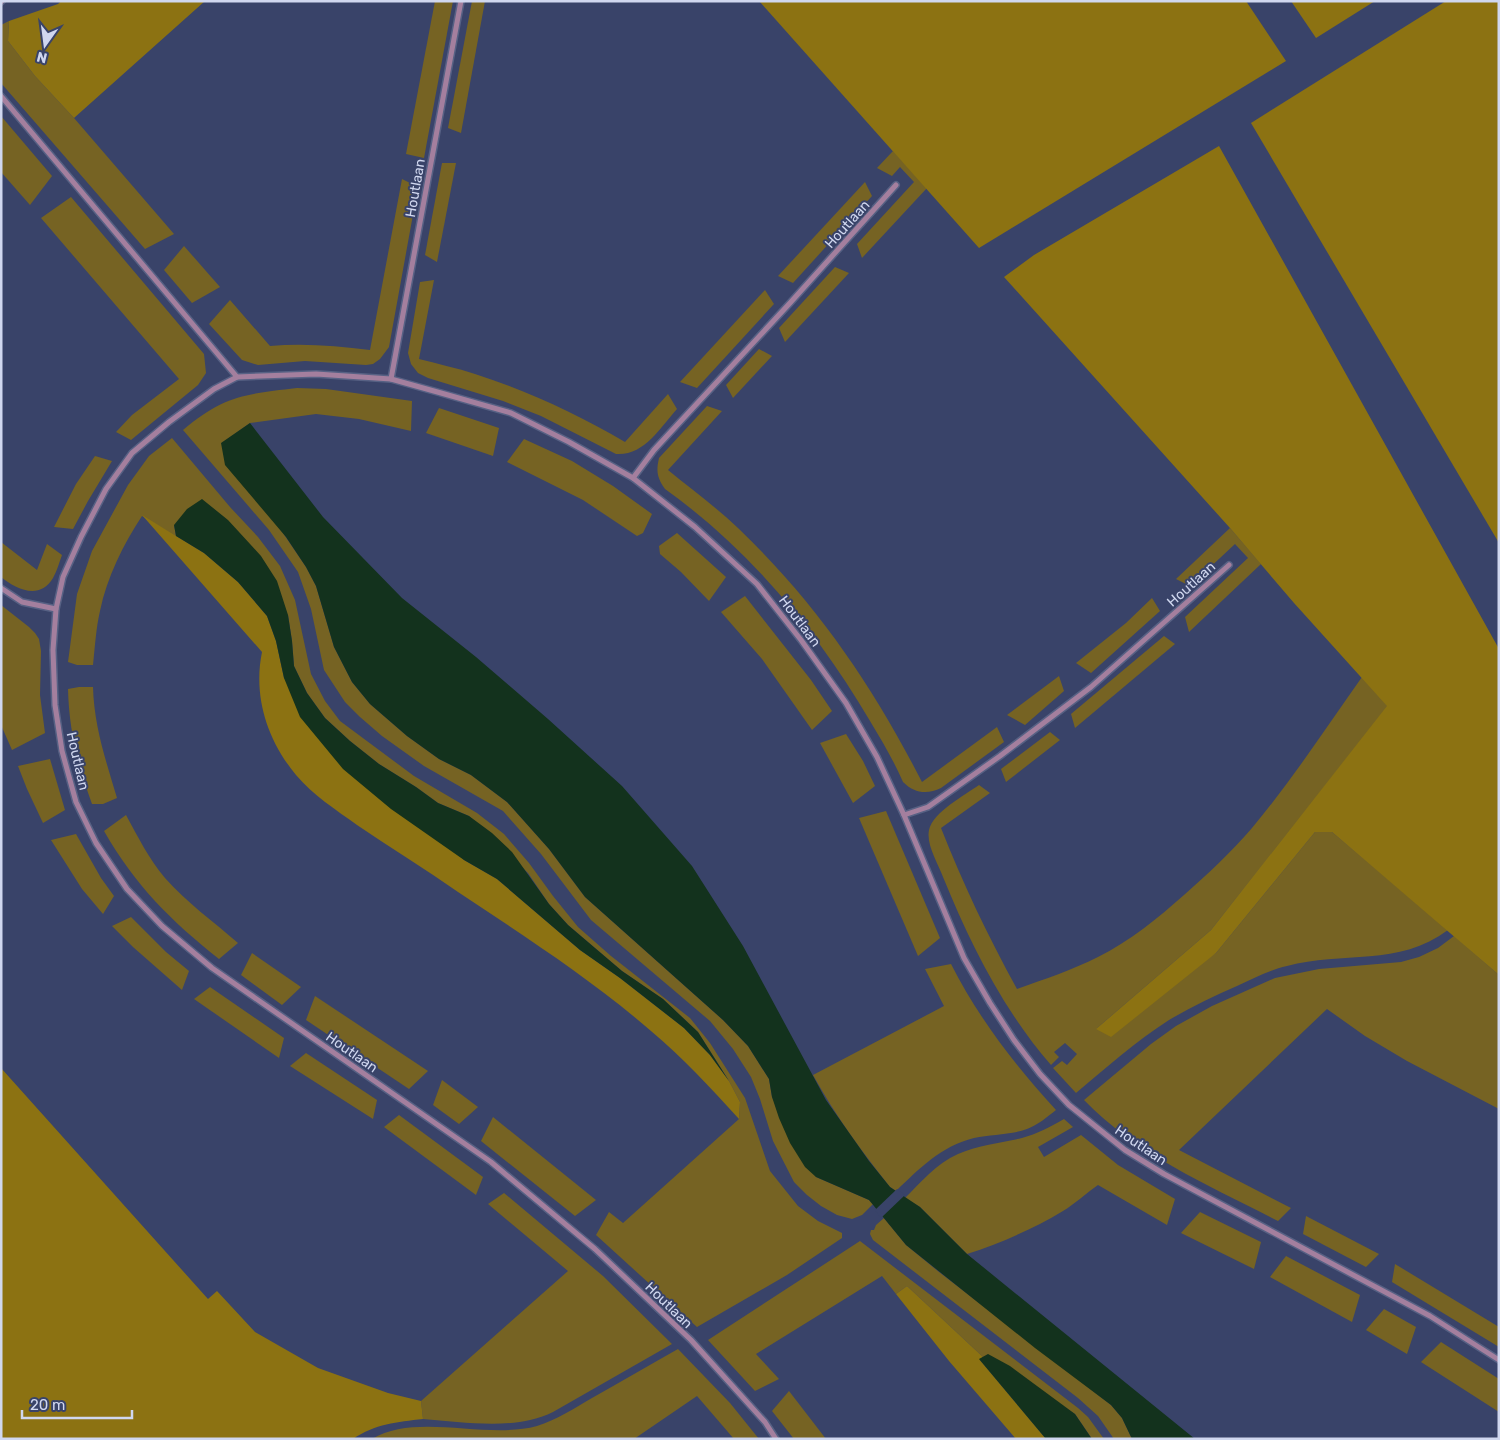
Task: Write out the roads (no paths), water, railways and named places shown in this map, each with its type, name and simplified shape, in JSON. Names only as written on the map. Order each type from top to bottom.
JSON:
[{"type":"street","name":"Houtlaan","points":[[391,379],[461,1]]},
{"type":"street","points":[[1,96],[237,377]]},
{"type":"street","name":"Houtlaan","points":[[633,478],[654,450],[784,311],[896,185]]},
{"type":"street","name":"Houtlaan","points":[[776,1439],[765,1422],[690,1340],[587,1243],[491,1162],[212,968],[162,926],[127,890],[96,842],[76,802],[62,751],[55,705],[53,650],[56,609],[63,577],[106,489],[132,453],[169,422],[214,389],[237,377],[316,374],[391,379],[511,413],[570,442],[633,478],[695,528],[757,584],[801,640],[846,703],[876,756],[904,815],[964,958],[1014,1040],[1069,1105],[1125,1150],[1164,1174],[1430,1316],[1499,1360]]},
{"type":"street","name":"Houtlaan","points":[[904,815],[928,807],[1091,688],[1229,565]]},
{"type":"street","points":[[1,588],[22,602],[56,609]]}]
